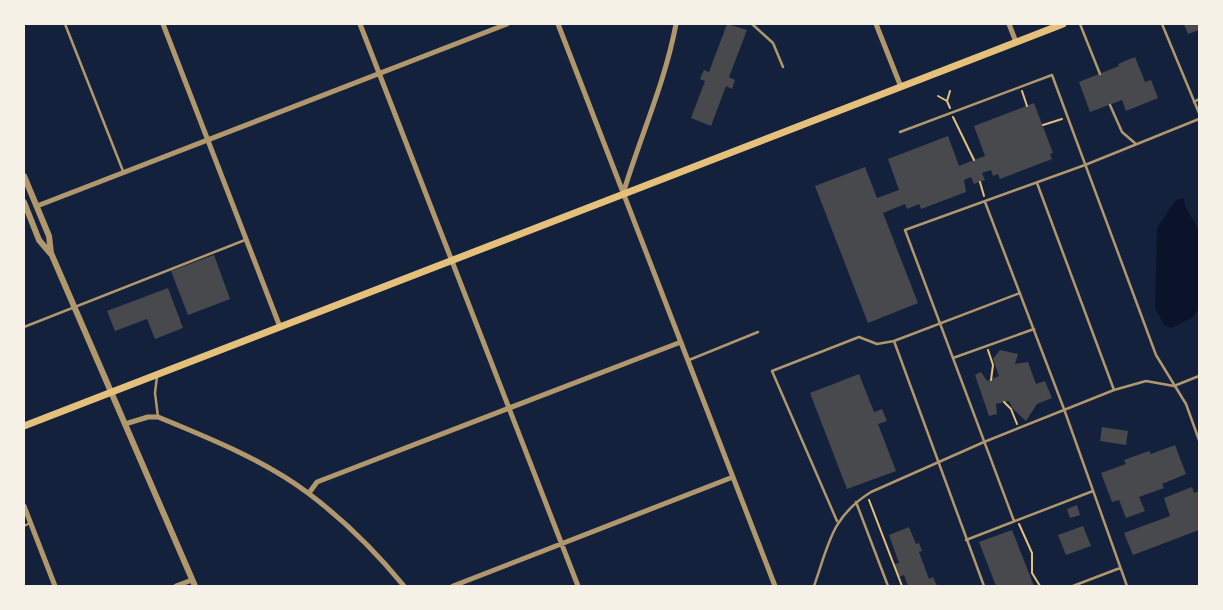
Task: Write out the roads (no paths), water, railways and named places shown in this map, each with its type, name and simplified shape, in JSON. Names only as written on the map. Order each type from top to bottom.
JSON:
[{"type":"main road","points":[[24,426],[1063,24]]},
{"type":"street","points":[[163,24],[280,327]]},
{"type":"street","points":[[360,24],[578,586]]},
{"type":"street","points":[[37,206],[507,24]]},
{"type":"street","points":[[558,24],[775,586]]},
{"type":"street","points":[[623,194],[635,152],[659,90],[676,24]]},
{"type":"street","points":[[876,24],[901,87]]},
{"type":"street","points":[[1009,24],[1016,42]]},
{"type":"street","points":[[24,176],[49,236],[51,254],[194,583],[176,586]]},
{"type":"street","points":[[24,202],[25,211],[39,240],[51,254]]},
{"type":"street","points":[[309,493],[317,482],[681,342]]},
{"type":"street","points":[[125,424],[148,416],[158,416],[241,454],[309,493],[343,522],[404,586]]},
{"type":"street","points":[[452,586],[733,477]]},
{"type":"street","points":[[24,506],[55,586]]},
{"type":"lane","points":[[65,24],[124,173]]},
{"type":"lane","points":[[752,24],[773,43],[783,67]]},
{"type":"lane","points":[[1080,24],[1100,74]]},
{"type":"lane","points":[[1162,24],[1199,113]]},
{"type":"lane","points":[[900,132],[1052,75],[1156,355],[1186,404],[1199,440]]},
{"type":"lane","points":[[1194,102],[1199,99]]},
{"type":"lane","points":[[1110,105],[1122,132],[1137,144]]},
{"type":"lane","points":[[1016,520],[984,442],[905,230],[1086,165],[1199,119]]},
{"type":"lane","points":[[1037,183],[1114,390]]},
{"type":"lane","points":[[985,202],[1064,409],[1127,586]]},
{"type":"lane","points":[[24,327],[246,239]]},
{"type":"lane","points":[[837,521],[772,371],[858,337],[877,344],[894,341],[1020,293]]},
{"type":"lane","points":[[952,358],[1034,329]]},
{"type":"lane","points":[[688,361],[758,332]]},
{"type":"lane","points":[[894,341],[984,586]]},
{"type":"lane","points":[[157,375],[155,394],[158,416]]},
{"type":"lane","points":[[814,586],[837,521],[856,502],[867,495],[940,464],[984,442],[1114,390],[1146,381],[1174,386],[1199,376]]},
{"type":"lane","points":[[966,540],[1093,491]]},
{"type":"lane","points":[[856,502],[888,586]]},
{"type":"lane","points":[[24,526],[30,523]]},
{"type":"lane","points":[[1073,586],[1120,568]]},
{"type":"water","points":[[1184,198],[1186,207],[1199,233],[1201,260],[1199,308],[1193,317],[1172,328],[1164,325],[1155,308],[1157,228],[1176,200]]}]
